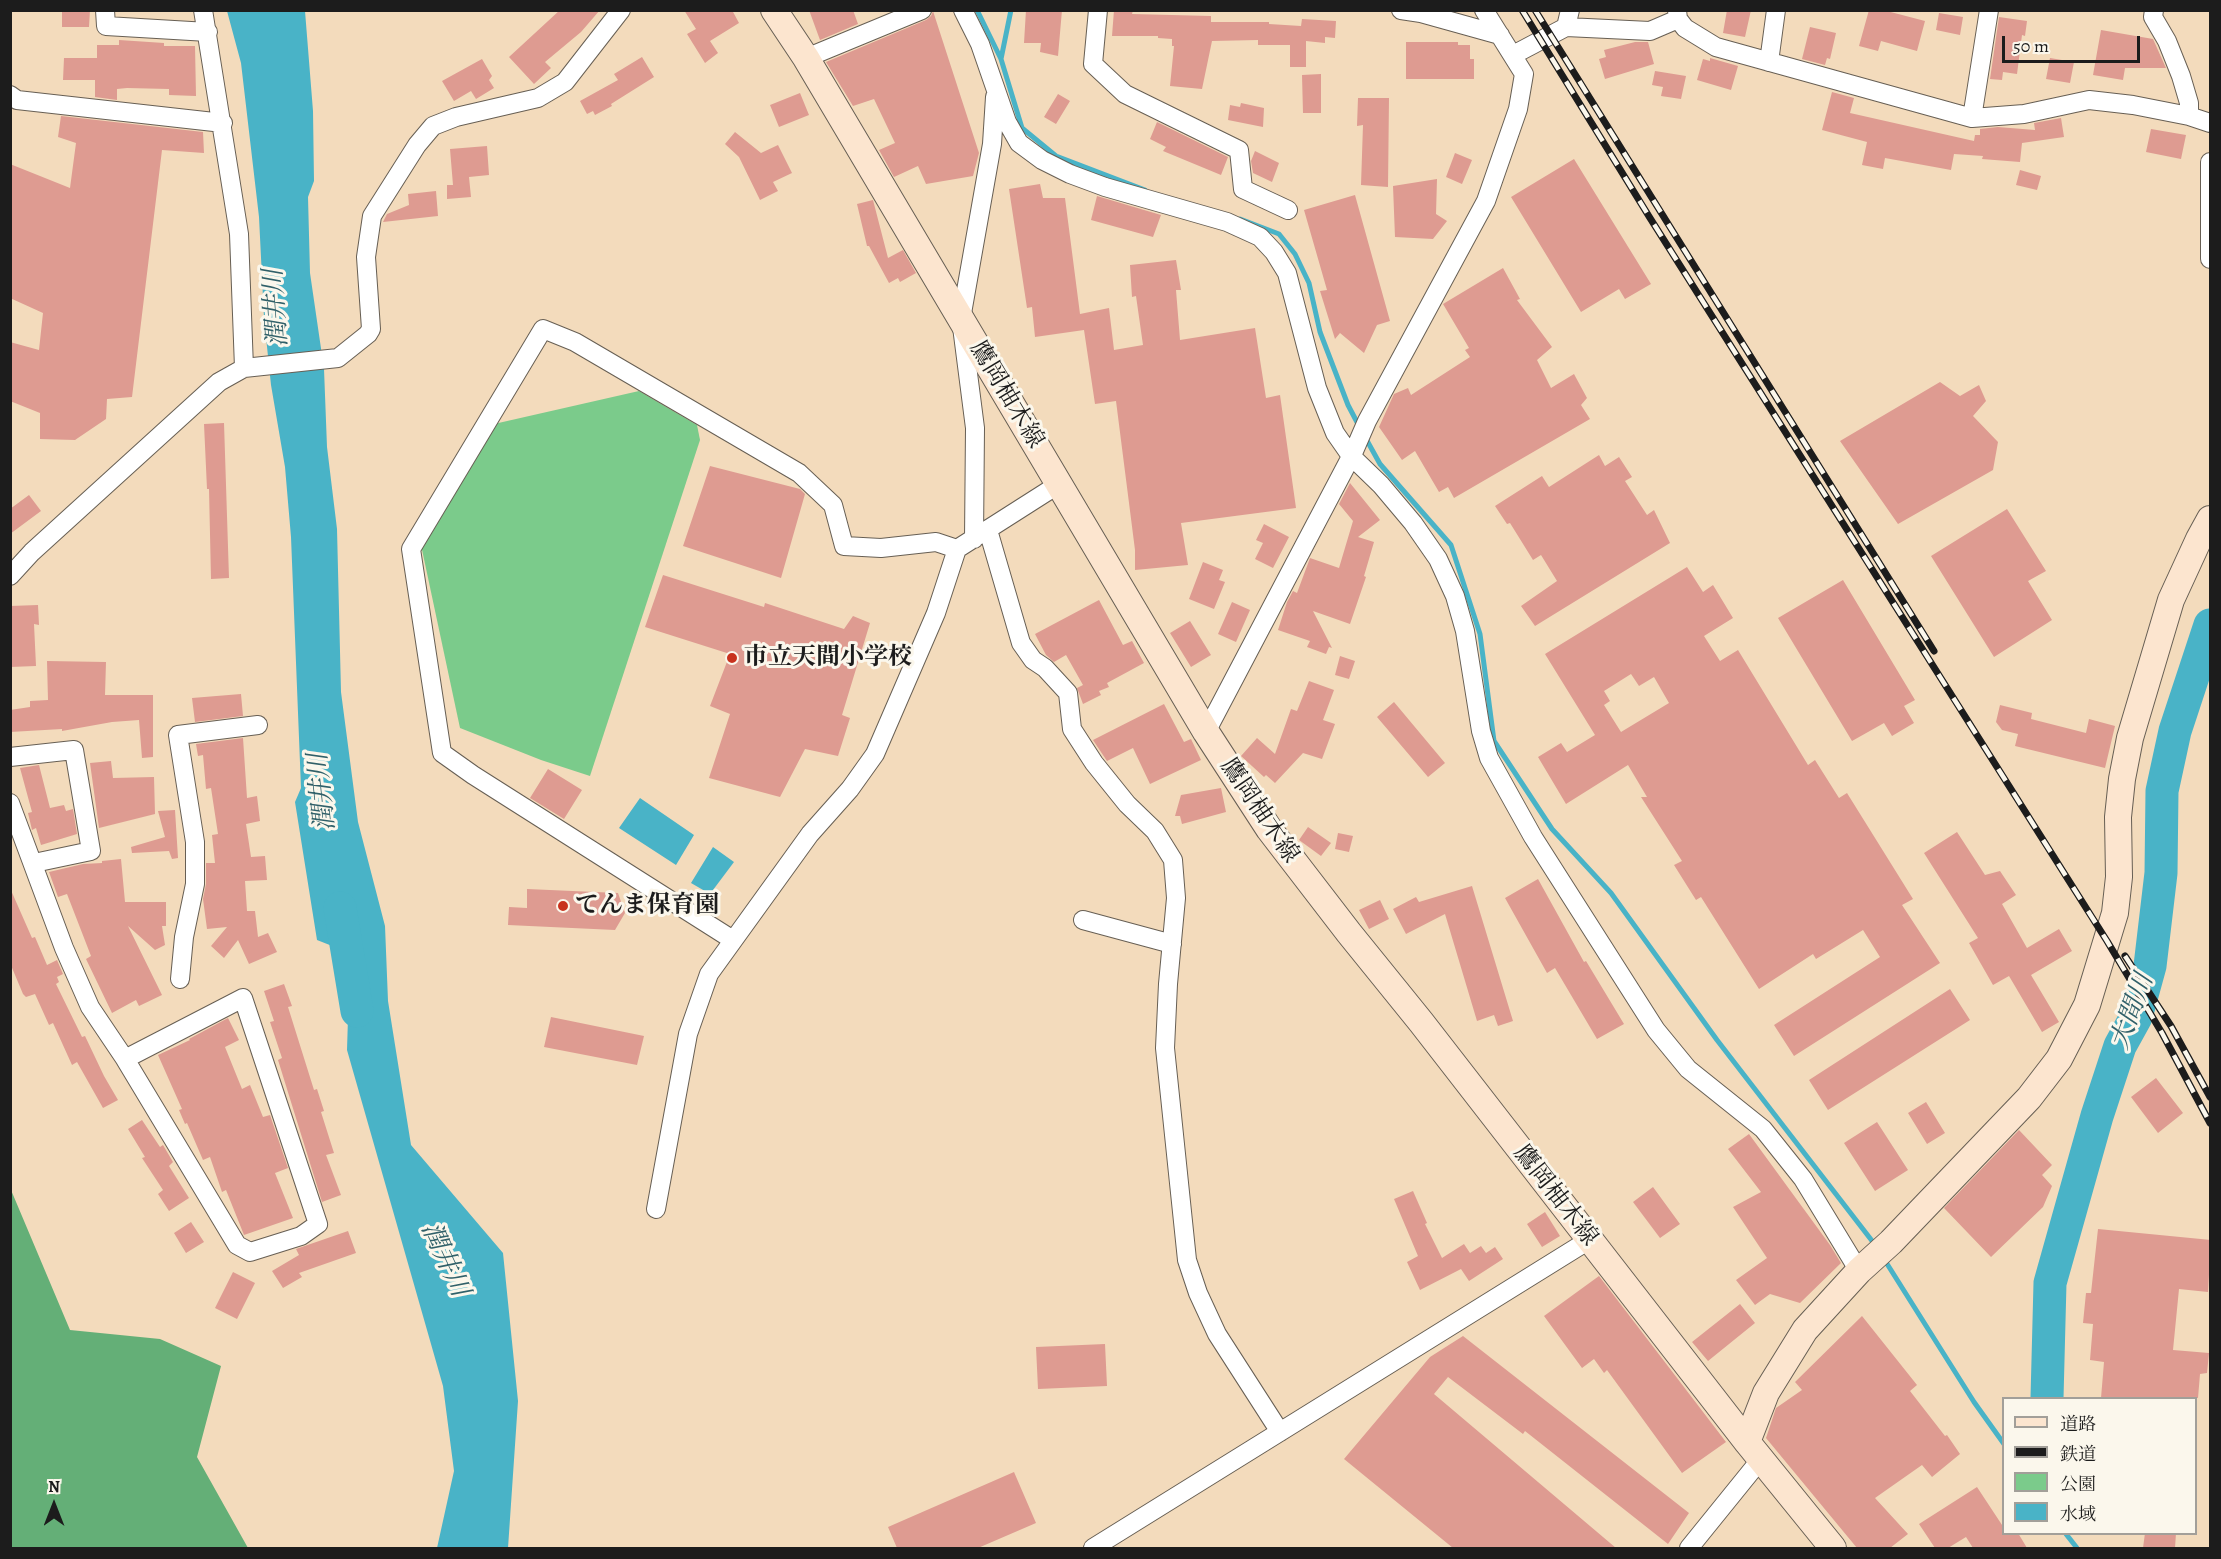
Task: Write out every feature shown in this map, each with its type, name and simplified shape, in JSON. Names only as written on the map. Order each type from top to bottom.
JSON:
[{"type":"main road","name":"鷹岡柚木線","points":[[774,10],[806,58],[1206,732],[1269,830],[1754,1451],[1833,1548]]},
{"type":"main road","points":[[1754,1451],[1767,1393],[1805,1330],[1864,1266],[1891,1242],[2029,1098],[2059,1059],[2087,1005],[2115,914],[2119,877],[2119,808],[2130,738],[2171,600],[2199,539],[2211,519]]},
{"type":"street","points":[[105,10],[106,26],[208,33]]},
{"type":"street","points":[[203,10],[223,123],[239,234],[244,368]]},
{"type":"street","points":[[10,576],[32,552],[219,382],[244,368],[338,358],[368,334],[371,329],[366,257],[372,216],[417,145],[433,126],[456,117],[538,98],[566,82],[621,10]]},
{"type":"street","points":[[806,58],[922,10]]},
{"type":"street","points":[[963,10],[980,44],[1007,122],[1019,143],[1042,160],[1070,174],[1105,187],[1227,222],[1260,237],[1274,252],[1287,273],[1317,388],[1335,433],[1413,523],[1438,559],[1455,596],[1465,631],[1480,731],[1489,758],[1533,837],[1656,1030],[1688,1069],[1763,1129],[1803,1179],[1864,1266]]},
{"type":"street","points":[[1098,10],[1093,64],[1125,94],[1239,150],[1243,189],[1288,210]]},
{"type":"street","points":[[1401,10],[1421,13],[1500,35]]},
{"type":"street","points":[[1206,732],[1353,453],[1367,422],[1486,201],[1518,109],[1524,74],[1484,10]]},
{"type":"street","points":[[1769,62],[1776,10]]},
{"type":"street","points":[[1972,118],[1989,10]]},
{"type":"street","points":[[2154,10],[2153,17],[2167,41],[2181,76],[2189,116]]},
{"type":"street","points":[[1513,55],[1568,19],[1650,31],[1678,15],[1685,28],[1716,47],[1972,118],[2024,114],[2089,100],[2133,105],[2189,116],[2211,123]]},
{"type":"street","points":[[995,87],[992,144],[961,319],[975,428],[981,534],[1021,643],[1032,660],[1045,668],[1068,693],[1072,729],[1100,771],[1127,804],[1155,831],[1173,860],[1176,898],[1165,1048],[1187,1260],[1198,1293],[1217,1334],[1280,1432]]},
{"type":"street","points":[[10,95],[17,100],[223,123]]},
{"type":"street","points":[[2211,162],[2211,259]]},
{"type":"street","points":[[733,940],[472,775],[442,753],[411,549],[543,328],[575,342],[799,472],[833,505],[844,546],[881,548],[936,542],[957,549]]},
{"type":"street","points":[[656,1209],[688,1034],[709,974],[810,834],[850,789],[875,754],[936,613],[957,549],[1059,484]]},
{"type":"street","points":[[180,979],[184,937],[195,884],[195,842],[178,735],[258,725]]},
{"type":"street","points":[[10,758],[74,750],[91,851],[34,863]]},
{"type":"street","points":[[10,803],[64,948],[90,1007],[126,1059],[237,1245],[250,1252],[301,1236],[318,1224],[243,998],[126,1059]]},
{"type":"street","points":[[1083,920],[1172,944]]},
{"type":"street","points":[[1093,1548],[1589,1240]]},
{"type":"street","points":[[1689,1548],[1754,1451]]},
{"type":"green space","points":[[639,391],[697,425],[700,440],[590,776],[541,760],[460,728],[421,545],[494,424]]},
{"type":"green space","points":[[11,1190],[70,1330],[160,1339],[221,1366],[197,1457],[248,1548],[11,1548]]},
{"type":"water","points":[[227,11],[305,11],[313,111],[314,181],[308,197],[310,273],[324,369],[327,447],[337,529],[341,692],[358,822],[385,926],[388,1001],[411,1145],[503,1253],[518,1401],[508,1548],[437,1548],[454,1471],[443,1386],[347,1050],[350,953],[317,940],[295,802],[301,788],[291,537],[285,467],[271,385],[264,318],[259,217],[241,63]]},
{"type":"water","points":[[640,798],[694,835],[676,865],[619,828]]},
{"type":"water","points":[[713,847],[734,862],[710,894],[691,883]]},
{"type":"building","points":[[62,10],[90,10],[89,27],[62,27]]},
{"type":"building","points":[[560,10],[600,10],[581,32],[545,62],[551,68],[534,84],[509,57]]},
{"type":"building","points":[[684,10],[732,10],[739,23],[710,41],[718,53],[705,63],[687,34],[696,29]]},
{"type":"building","points":[[809,10],[853,10],[858,24],[820,40]]},
{"type":"building","points":[[1026,10],[1062,10],[1058,56],[1040,52],[1041,43],[1024,43]]},
{"type":"building","points":[[1114,10],[1133,10],[1132,14],[1211,16],[1211,22],[1269,22],[1269,24],[1301,26],[1302,19],[1336,21],[1335,38],[1325,37],[1325,43],[1306,41],[1306,67],[1290,67],[1290,45],[1258,45],[1258,40],[1212,41],[1202,89],[1170,86],[1174,46],[1172,46],[1172,39],[1158,38],[1158,36],[1112,36]]},
{"type":"building","points":[[1727,10],[1751,10],[1745,37],[1723,33]]},
{"type":"building","points":[[1869,10],[1883,10],[1925,21],[1917,51],[1881,41],[1878,51],[1859,46]]},
{"type":"building","points":[[933,11],[979,153],[973,176],[926,184],[918,166],[894,177],[879,150],[895,143],[874,99],[853,106],[826,62],[926,20]]},
{"type":"building","points":[[1939,13],[1963,17],[1960,35],[1936,30]]},
{"type":"building","points":[[1999,17],[2027,21],[2025,36],[2022,35],[2017,74],[2003,72],[2002,80],[1990,79]]},
{"type":"building","points":[[1810,27],[1836,33],[1830,59],[1827,58],[1825,65],[1802,59]]},
{"type":"building","points":[[2101,30],[2153,39],[2166,68],[2125,68],[2123,80],[2093,75]]},
{"type":"building","points":[[119,40],[164,43],[164,46],[195,46],[196,96],[169,95],[169,89],[127,88],[117,89],[117,100],[95,97],[95,80],[63,80],[64,58],[97,58],[97,45],[119,45]]},
{"type":"building","points":[[1406,42],[1458,42],[1458,45],[1470,45],[1470,59],[1474,59],[1474,79],[1406,79]]},
{"type":"building","points":[[1635,42],[1648,42],[1654,64],[1605,79],[1599,59],[1606,57],[1604,50]]},
{"type":"building","points":[[642,57],[654,77],[611,104],[612,106],[595,115],[593,111],[587,114],[580,101],[618,80],[614,74]]},
{"type":"building","points":[[1710,58],[1738,66],[1731,90],[1697,80],[1703,59],[1710,61]]},
{"type":"building","points":[[2050,58],[2074,62],[2070,83],[2046,79]]},
{"type":"building","points":[[482,59],[492,76],[489,80],[494,88],[476,99],[471,91],[454,101],[442,81]]},
{"type":"building","points":[[1655,71],[1686,76],[1681,99],[1661,96],[1663,87],[1652,85]]},
{"type":"building","points":[[1321,74],[1321,113],[1303,113],[1302,75]]},
{"type":"building","points":[[1832,92],[1854,98],[1850,113],[1974,141],[1975,135],[1980,135],[1980,129],[1998,127],[2035,130],[2034,123],[2061,118],[2064,137],[2022,143],[2020,162],[1954,154],[1951,170],[1885,158],[1883,169],[1862,165],[1867,142],[1822,130]]},
{"type":"building","points":[[800,93],[809,115],[779,127],[770,105]]},
{"type":"building","points":[[1058,94],[1070,101],[1056,124],[1044,117]]},
{"type":"building","points":[[1358,98],[1389,98],[1388,187],[1361,185],[1363,125],[1357,126]]},
{"type":"building","points":[[1241,103],[1264,108],[1263,127],[1228,120],[1230,105],[1240,107]]},
{"type":"building","points":[[61,116],[203,132],[204,153],[162,150],[132,397],[107,399],[106,419],[75,440],[40,439],[40,413],[10,401],[10,342],[39,350],[43,313],[10,298],[10,164],[70,188],[76,143],[58,137]]},
{"type":"building","points":[[1157,122],[1228,157],[1221,175],[1163,151],[1166,147],[1150,139]]},
{"type":"building","points":[[2151,129],[2186,135],[2181,159],[2146,152]]},
{"type":"building","points":[[735,132],[761,153],[778,145],[792,173],[773,182],[778,191],[760,200],[739,157],[725,144]]},
{"type":"building","points":[[487,146],[489,175],[469,177],[471,197],[447,199],[447,185],[453,185],[450,149]]},
{"type":"building","points":[[1255,151],[1279,163],[1272,182],[1253,173],[1251,161]]},
{"type":"building","points":[[1455,153],[1472,160],[1462,184],[1446,177]]},
{"type":"building","points":[[1574,159],[1651,284],[1625,299],[1619,289],[1581,312],[1511,197]]},
{"type":"building","points":[[2020,170],[2041,176],[2037,190],[2016,185]]},
{"type":"building","points":[[1437,179],[1436,214],[1447,221],[1433,239],[1395,237],[1393,186]]},
{"type":"building","points":[[1040,184],[1043,198],[1065,198],[1080,314],[1109,308],[1114,350],[1143,345],[1136,296],[1132,297],[1130,265],[1176,260],[1181,290],[1176,290],[1180,340],[1255,328],[1266,398],[1280,395],[1296,508],[1181,523],[1188,565],[1135,570],[1135,550],[1116,401],[1095,404],[1084,330],[1035,337],[1032,307],[1027,308],[1009,189]]},
{"type":"building","points":[[436,191],[438,216],[383,222],[387,214],[409,205],[408,194]]},
{"type":"building","points":[[1355,195],[1390,321],[1377,325],[1364,353],[1340,333],[1335,339],[1320,291],[1327,290],[1304,210]]},
{"type":"building","points":[[1097,196],[1161,215],[1153,237],[1091,220]]},
{"type":"building","points":[[873,200],[888,258],[903,250],[916,273],[900,282],[898,278],[889,283],[867,246],[857,204]]},
{"type":"building","points":[[1503,268],[1520,299],[1517,300],[1552,347],[1537,360],[1551,388],[1574,374],[1587,398],[1581,405],[1590,419],[1454,498],[1448,487],[1439,492],[1415,451],[1402,460],[1379,427],[1394,394],[1408,388],[1411,395],[1470,357],[1465,350],[1469,348],[1443,304]]},
{"type":"building","points":[[1940,382],[1960,396],[1979,385],[1986,401],[1973,416],[1998,442],[1993,470],[1898,524],[1840,441]]},
{"type":"building","points":[[224,423],[229,578],[211,579],[209,489],[207,489],[204,424]]},
{"type":"building","points":[[1599,455],[1605,466],[1619,457],[1632,477],[1625,481],[1647,515],[1654,510],[1670,543],[1535,626],[1521,606],[1557,581],[1541,555],[1533,560],[1510,523],[1507,524],[1495,506],[1542,476],[1549,487]]},
{"type":"building","points":[[710,466],[800,489],[805,494],[781,578],[683,546]]},
{"type":"building","points":[[1350,483],[1380,520],[1358,537],[1374,542],[1364,576],[1366,577],[1350,624],[1313,611],[1332,648],[1329,647],[1326,654],[1307,647],[1310,641],[1278,630],[1287,602],[1293,591],[1297,593],[1310,558],[1339,568],[1353,521],[1339,504]]},
{"type":"building","points":[[29,495],[41,511],[10,534],[10,509]]},
{"type":"building","points":[[2007,509],[2046,571],[2028,581],[2052,620],[1994,657],[1931,556]]},
{"type":"building","points":[[1264,524],[1289,537],[1273,568],[1255,559],[1263,543],[1256,540]]},
{"type":"building","points":[[1203,562],[1223,570],[1219,580],[1225,582],[1214,609],[1189,599]]},
{"type":"building","points":[[1687,567],[1703,592],[1713,585],[1733,618],[1704,636],[1720,661],[1738,650],[1808,765],[1815,760],[1839,798],[1847,793],[1913,899],[1902,905],[1940,963],[1794,1056],[1774,1025],[1880,957],[1863,930],[1816,959],[1813,954],[1759,989],[1701,897],[1696,900],[1674,865],[1682,861],[1641,797],[1647,797],[1628,765],[1566,804],[1538,757],[1561,743],[1567,752],[1595,735],[1545,654]],"holes":[[[1631,674],[1639,686],[1654,677],[1669,703],[1621,732],[1604,705],[1610,701],[1604,691]]]},
{"type":"building","points":[[663,575],[764,607],[765,603],[844,629],[853,616],[870,623],[842,715],[850,718],[838,756],[805,749],[780,797],[709,778],[730,714],[710,706],[730,654],[645,627]]},
{"type":"building","points":[[1843,580],[1915,700],[1904,706],[1914,723],[1892,736],[1884,723],[1852,741],[1778,618]]},
{"type":"building","points":[[1099,600],[1123,645],[1132,641],[1144,663],[1107,683],[1109,687],[1099,691],[1101,695],[1083,704],[1077,688],[1083,685],[1066,655],[1054,662],[1046,655],[1035,634]]},
{"type":"building","points":[[1232,602],[1250,610],[1236,642],[1218,634]]},
{"type":"building","points":[[38,605],[39,625],[34,624],[36,666],[10,667],[10,606]]},
{"type":"building","points":[[1190,621],[1211,655],[1191,667],[1170,633]]},
{"type":"building","points":[[1340,656],[1355,661],[1349,679],[1335,675]]},
{"type":"building","points":[[47,661],[106,662],[105,695],[153,695],[153,757],[142,758],[139,720],[112,722],[62,731],[62,729],[10,732],[10,710],[30,707],[30,701],[48,700]]},
{"type":"building","points":[[1309,681],[1334,690],[1323,720],[1335,724],[1322,759],[1303,753],[1275,783],[1266,775],[1264,777],[1241,756],[1257,738],[1275,754],[1291,709],[1297,711]]},
{"type":"building","points":[[241,694],[243,716],[195,722],[192,698]]},
{"type":"building","points":[[1394,702],[1445,763],[1428,777],[1377,717]]},
{"type":"building","points":[[1164,704],[1184,742],[1191,739],[1201,760],[1150,784],[1133,748],[1107,761],[1093,740]]},
{"type":"building","points":[[2000,705],[2032,713],[2031,719],[2086,733],[2089,719],[2115,726],[2105,768],[2015,746],[2018,734],[2002,730],[1996,722]]},
{"type":"building","points":[[243,738],[247,798],[257,796],[260,821],[246,824],[251,857],[265,856],[267,880],[245,881],[247,911],[255,911],[258,937],[268,933],[277,952],[249,964],[238,940],[224,958],[211,946],[227,927],[207,929],[203,899],[206,863],[215,863],[212,835],[218,834],[211,788],[206,789],[203,755],[198,756],[196,744]]},
{"type":"building","points":[[111,761],[113,778],[154,777],[155,814],[99,828],[90,763]]},
{"type":"building","points":[[39,765],[50,808],[64,805],[66,811],[73,809],[77,834],[41,845],[36,828],[32,830],[28,813],[32,812],[20,768]]},
{"type":"building","points":[[548,769],[582,790],[564,819],[530,798]]},
{"type":"building","points":[[1221,788],[1226,812],[1182,824],[1180,816],[1175,816],[1181,795]]},
{"type":"building","points":[[175,810],[178,858],[172,859],[169,851],[132,853],[131,847],[165,837],[158,811]]},
{"type":"building","points":[[1308,827],[1331,843],[1321,856],[1299,840]]},
{"type":"building","points":[[1957,832],[1985,875],[2000,871],[2016,895],[2002,904],[2027,948],[2059,929],[2072,951],[2031,975],[2059,1022],[2042,1032],[2009,976],[1993,985],[1969,943],[1978,938],[1924,853]]},
{"type":"building","points":[[1338,833],[1353,836],[1349,852],[1335,849]]},
{"type":"building","points":[[121,859],[125,902],[166,902],[166,926],[162,926],[165,945],[155,950],[128,926],[162,995],[139,1006],[136,1000],[112,1013],[86,959],[91,956],[67,894],[58,897],[49,872],[83,864]]},
{"type":"building","points":[[1538,879],[1584,962],[1586,961],[1624,1024],[1597,1039],[1555,968],[1547,973],[1505,898]]},
{"type":"building","points":[[1472,886],[1513,1021],[1498,1026],[1494,1015],[1477,1021],[1445,914],[1406,934],[1393,909],[1416,897],[1419,902]]},
{"type":"building","points":[[10,888],[32,938],[35,937],[47,965],[57,960],[63,974],[57,977],[59,982],[56,984],[82,1037],[85,1036],[118,1100],[103,1108],[77,1062],[72,1065],[53,1023],[49,1025],[35,994],[26,997],[23,994],[10,963]]},
{"type":"building","points":[[527,889],[618,893],[625,913],[615,930],[508,925],[509,907],[527,908]]},
{"type":"building","points":[[1380,900],[1389,919],[1369,929],[1359,910]]},
{"type":"building","points":[[284,984],[292,1006],[288,1007],[314,1090],[317,1089],[324,1111],[321,1112],[334,1153],[326,1155],[341,1195],[322,1202],[278,1060],[282,1058],[270,1022],[274,1021],[264,991]]},
{"type":"building","points":[[1950,989],[1970,1020],[1828,1110],[1809,1080]]},
{"type":"building","points":[[551,1017],[644,1036],[637,1065],[544,1047]]},
{"type":"building","points":[[228,1018],[239,1040],[225,1047],[242,1089],[250,1085],[263,1117],[270,1115],[288,1168],[275,1173],[293,1218],[244,1235],[226,1190],[222,1192],[210,1157],[203,1160],[187,1123],[185,1124],[179,1110],[182,1109],[158,1055]]},
{"type":"building","points":[[2156,1078],[2183,1113],[2158,1133],[2131,1097]]},
{"type":"building","points":[[1926,1102],[1945,1133],[1927,1144],[1908,1113]]},
{"type":"building","points":[[142,1120],[160,1147],[163,1145],[173,1162],[169,1166],[189,1198],[169,1211],[158,1194],[163,1190],[142,1158],[145,1157],[128,1129]]},
{"type":"building","points":[[1877,1122],[1908,1170],[1875,1191],[1844,1143]]},
{"type":"building","points":[[2019,1130],[2052,1165],[2042,1175],[2052,1186],[2043,1207],[1991,1257],[1944,1208]]},
{"type":"building","points":[[1749,1134],[1841,1263],[1800,1303],[1770,1294],[1755,1305],[1736,1280],[1767,1258],[1733,1207],[1761,1192],[1728,1149]]},
{"type":"building","points":[[1653,1187],[1680,1224],[1660,1238],[1633,1202]]},
{"type":"building","points":[[1413,1191],[1427,1223],[1425,1224],[1442,1258],[1464,1244],[1470,1253],[1481,1246],[1486,1253],[1495,1247],[1503,1259],[1469,1281],[1461,1269],[1420,1290],[1407,1262],[1418,1256],[1394,1199]]},
{"type":"building","points":[[1545,1212],[1560,1236],[1542,1247],[1527,1224]]},
{"type":"building","points":[[191,1222],[204,1242],[186,1253],[174,1233]]},
{"type":"building","points":[[2098,1229],[2211,1240],[2208,1292],[2179,1289],[2173,1350],[2209,1353],[2207,1373],[2200,1374],[2198,1398],[2101,1397],[2104,1362],[2090,1360],[2093,1324],[2083,1323],[2086,1293],[2091,1293]]},
{"type":"building","points":[[348,1231],[356,1253],[299,1273],[302,1277],[283,1288],[272,1271],[299,1255],[296,1249]]},
{"type":"building","points":[[233,1272],[255,1283],[237,1319],[215,1308]]},
{"type":"building","points":[[1599,1276],[1726,1442],[1682,1473],[1607,1370],[1604,1373],[1594,1359],[1582,1368],[1544,1316]]},
{"type":"building","points":[[1740,1304],[1755,1323],[1708,1361],[1692,1342]]},
{"type":"building","points":[[1862,1316],[1917,1385],[1910,1391],[1960,1454],[1932,1477],[1922,1465],[1875,1498],[1908,1534],[1890,1548],[1857,1548],[1766,1438],[1776,1408],[1802,1390],[1795,1382]]},
{"type":"building","points":[[1463,1336],[1689,1513],[1668,1544],[1525,1431],[1523,1434],[1448,1377],[1434,1394],[1616,1548],[1453,1548],[1344,1459],[1430,1357]]},
{"type":"building","points":[[1105,1344],[1107,1386],[1038,1389],[1036,1347]]},
{"type":"building","points":[[1014,1472],[1036,1523],[978,1548],[897,1548],[888,1527]]},
{"type":"building","points":[[1977,1487],[2002,1525],[2002,1535],[2019,1535],[2027,1548],[1973,1548],[1966,1537],[1948,1548],[1935,1548],[1919,1524]]},
{"type":"building","points":[[2145,1535],[2176,1535],[2175,1548],[2143,1548]]},
{"type":"waterway","points":[[977,10],[1001,59],[1022,128],[1056,156],[1145,190]]},
{"type":"waterway","points":[[1001,59],[1011,10]]},
{"type":"waterway","points":[[1240,219],[1279,234],[1295,254],[1309,283],[1320,332],[1348,405],[1359,426]]},
{"type":"waterway","points":[[1365,437],[1380,464],[1451,545],[1480,634],[1494,741],[1552,829],[1611,893],[1717,1040],[1876,1246]]},
{"type":"waterway","name":"大間川","points":[[2047,1397],[2050,1283],[2097,1116],[2120,1046],[2136,1017],[2150,966],[2161,873],[2162,791],[2175,731],[2210,625]]},
{"type":"waterway","name":"潤井川","points":[[340,908],[357,1011]]},
{"type":"waterway","points":[[1884,1259],[1974,1402],[2002,1441]]},
{"type":"waterway","points":[[2067,1535],[2077,1548]]},
{"type":"railway","points":[[1522,10],[1650,218],[2107,941],[2162,1033],[2210,1123]]},
{"type":"railway","points":[[1535,10],[1934,651]]},
{"type":"railway","points":[[2125,956],[2171,1026],[2210,1097]]},
{"type":"place","name":"市立天間小学校","points":[[732,658]]},
{"type":"place","name":"てんま保育園","points":[[563,906]]}]
